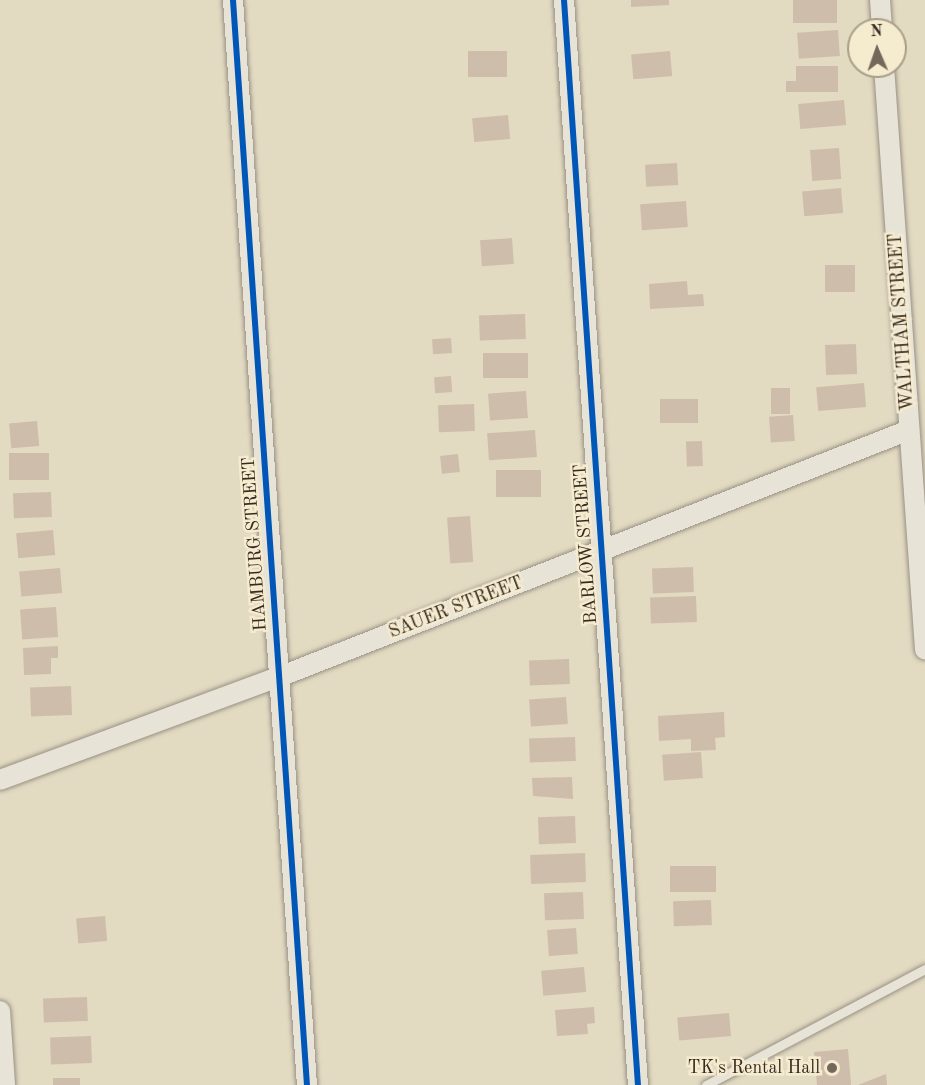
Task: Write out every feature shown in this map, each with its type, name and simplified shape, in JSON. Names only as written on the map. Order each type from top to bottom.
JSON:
[{"type":"street","name":"HAMBURG STREET","points":[[232,0],[307,1085]]},
{"type":"street","name":"BARLOW STREET","points":[[564,0],[638,1085]]},
{"type":"street","points":[[880,0],[881,18]]},
{"type":"street","name":"WALTHAM STREET","points":[[885,78],[925,650]]},
{"type":"street","name":"SAUER STREET","points":[[0,780],[279,677],[909,430]]},
{"type":"street","points":[[0,1011],[5,1085]]},
{"type":"lane","points":[[706,1085],[925,969]]},
{"type":"building","points":[[631,0],[669,0],[669,5],[631,7]]},
{"type":"building","points":[[793,0],[837,0],[837,23],[793,23]]},
{"type":"building","points":[[838,30],[840,56],[799,59],[797,33]]},
{"type":"building","points":[[468,51],[507,51],[507,77],[468,77]]},
{"type":"building","points":[[670,51],[672,76],[633,79],[631,54]]},
{"type":"building","points":[[796,66],[838,66],[838,92],[786,92],[786,81],[796,81]]},
{"type":"building","points":[[844,100],[846,125],[800,129],[798,104]]},
{"type":"building","points":[[508,115],[510,139],[474,142],[472,118]]},
{"type":"building","points":[[839,148],[841,179],[812,181],[810,150]]},
{"type":"building","points":[[677,163],[678,185],[646,187],[645,165]]},
{"type":"building","points":[[841,188],[843,213],[804,216],[802,191]]},
{"type":"building","points":[[686,201],[688,227],[642,230],[640,204]]},
{"type":"building","points":[[512,238],[514,264],[482,266],[480,240]]},
{"type":"building","points":[[825,265],[855,265],[855,292],[825,292]]},
{"type":"building","points":[[687,281],[688,295],[703,294],[704,306],[650,309],[649,284]]},
{"type":"building","points":[[525,314],[526,339],[480,341],[479,316]]},
{"type":"building","points":[[451,338],[452,353],[433,354],[432,339]]},
{"type":"building","points":[[856,344],[857,374],[826,375],[825,345]]},
{"type":"building","points":[[483,353],[528,353],[528,378],[483,378]]},
{"type":"building","points":[[451,376],[452,392],[435,393],[434,377]]},
{"type":"building","points":[[864,383],[866,407],[818,411],[816,387]]},
{"type":"building","points":[[771,388],[790,388],[790,414],[771,414]]},
{"type":"building","points":[[526,391],[528,418],[490,421],[488,394]]},
{"type":"building","points":[[660,399],[698,399],[698,423],[660,423]]},
{"type":"building","points":[[474,404],[475,431],[439,432],[438,405]]},
{"type":"building","points":[[793,415],[795,441],[771,443],[769,417]]},
{"type":"building","points":[[37,421],[39,446],[11,448],[9,423]]},
{"type":"building","points":[[535,430],[537,457],[489,460],[487,433]]},
{"type":"building","points":[[702,441],[703,466],[687,467],[686,442]]},
{"type":"building","points":[[9,453],[49,453],[49,480],[9,480]]},
{"type":"building","points":[[458,454],[460,472],[442,474],[440,456]]},
{"type":"building","points":[[496,470],[541,470],[541,497],[496,497]]},
{"type":"building","points":[[51,492],[52,517],[14,518],[13,493]]},
{"type":"building","points":[[470,516],[473,562],[450,563],[447,518]]},
{"type":"building","points":[[53,530],[55,555],[18,558],[16,533]]},
{"type":"building","points":[[693,567],[694,592],[653,593],[652,568]]},
{"type":"building","points":[[60,568],[62,593],[21,596],[19,572]]},
{"type":"building","points":[[696,596],[697,622],[651,624],[650,598]]},
{"type":"building","points":[[56,607],[58,637],[22,639],[20,610]]},
{"type":"building","points":[[58,646],[58,658],[51,658],[51,674],[24,675],[23,648]]},
{"type":"building","points":[[569,659],[570,684],[530,685],[529,660]]},
{"type":"building","points":[[71,686],[72,715],[31,716],[30,687]]},
{"type":"building","points":[[566,697],[568,724],[531,727],[529,700]]},
{"type":"building","points":[[724,712],[725,737],[715,738],[716,750],[691,751],[691,739],[659,741],[658,716]]},
{"type":"building","points":[[575,737],[576,761],[530,763],[529,739]]},
{"type":"building","points":[[701,752],[703,778],[664,781],[662,755]]},
{"type":"building","points":[[572,777],[573,799],[533,796],[532,778]]},
{"type":"building","points":[[575,816],[576,843],[539,844],[538,817]]},
{"type":"building","points":[[585,853],[586,882],[531,884],[530,855]]},
{"type":"building","points":[[670,866],[716,866],[716,892],[670,892]]},
{"type":"building","points":[[583,892],[584,919],[545,920],[544,893]]},
{"type":"building","points":[[711,900],[712,925],[674,926],[673,901]]},
{"type":"building","points":[[105,916],[107,941],[78,943],[76,919]]},
{"type":"building","points":[[576,928],[578,954],[549,956],[547,930]]},
{"type":"building","points":[[584,967],[586,992],[543,996],[541,971]]},
{"type":"building","points":[[87,997],[88,1021],[44,1023],[43,999]]},
{"type":"building","points":[[594,1007],[595,1023],[587,1024],[588,1034],[557,1036],[555,1010]]},
{"type":"building","points":[[729,1013],[731,1036],[679,1040],[677,1018]]},
{"type":"building","points":[[91,1036],[92,1063],[51,1064],[50,1037]]},
{"type":"building","name":"TK's Rental Hall","points":[[848,1049],[851,1085],[817,1085],[814,1052]]},
{"type":"building","points":[[886,1074],[887,1085],[858,1085]]},
{"type":"building","points":[[53,1078],[80,1078],[80,1085],[53,1085]]},
{"type":"cycle path","points":[[233,0],[307,1085]]},
{"type":"cycle path","points":[[564,0],[638,1085]]},
{"type":"place","name":"TK's Rental Hall","points":[[832,1068]]}]
